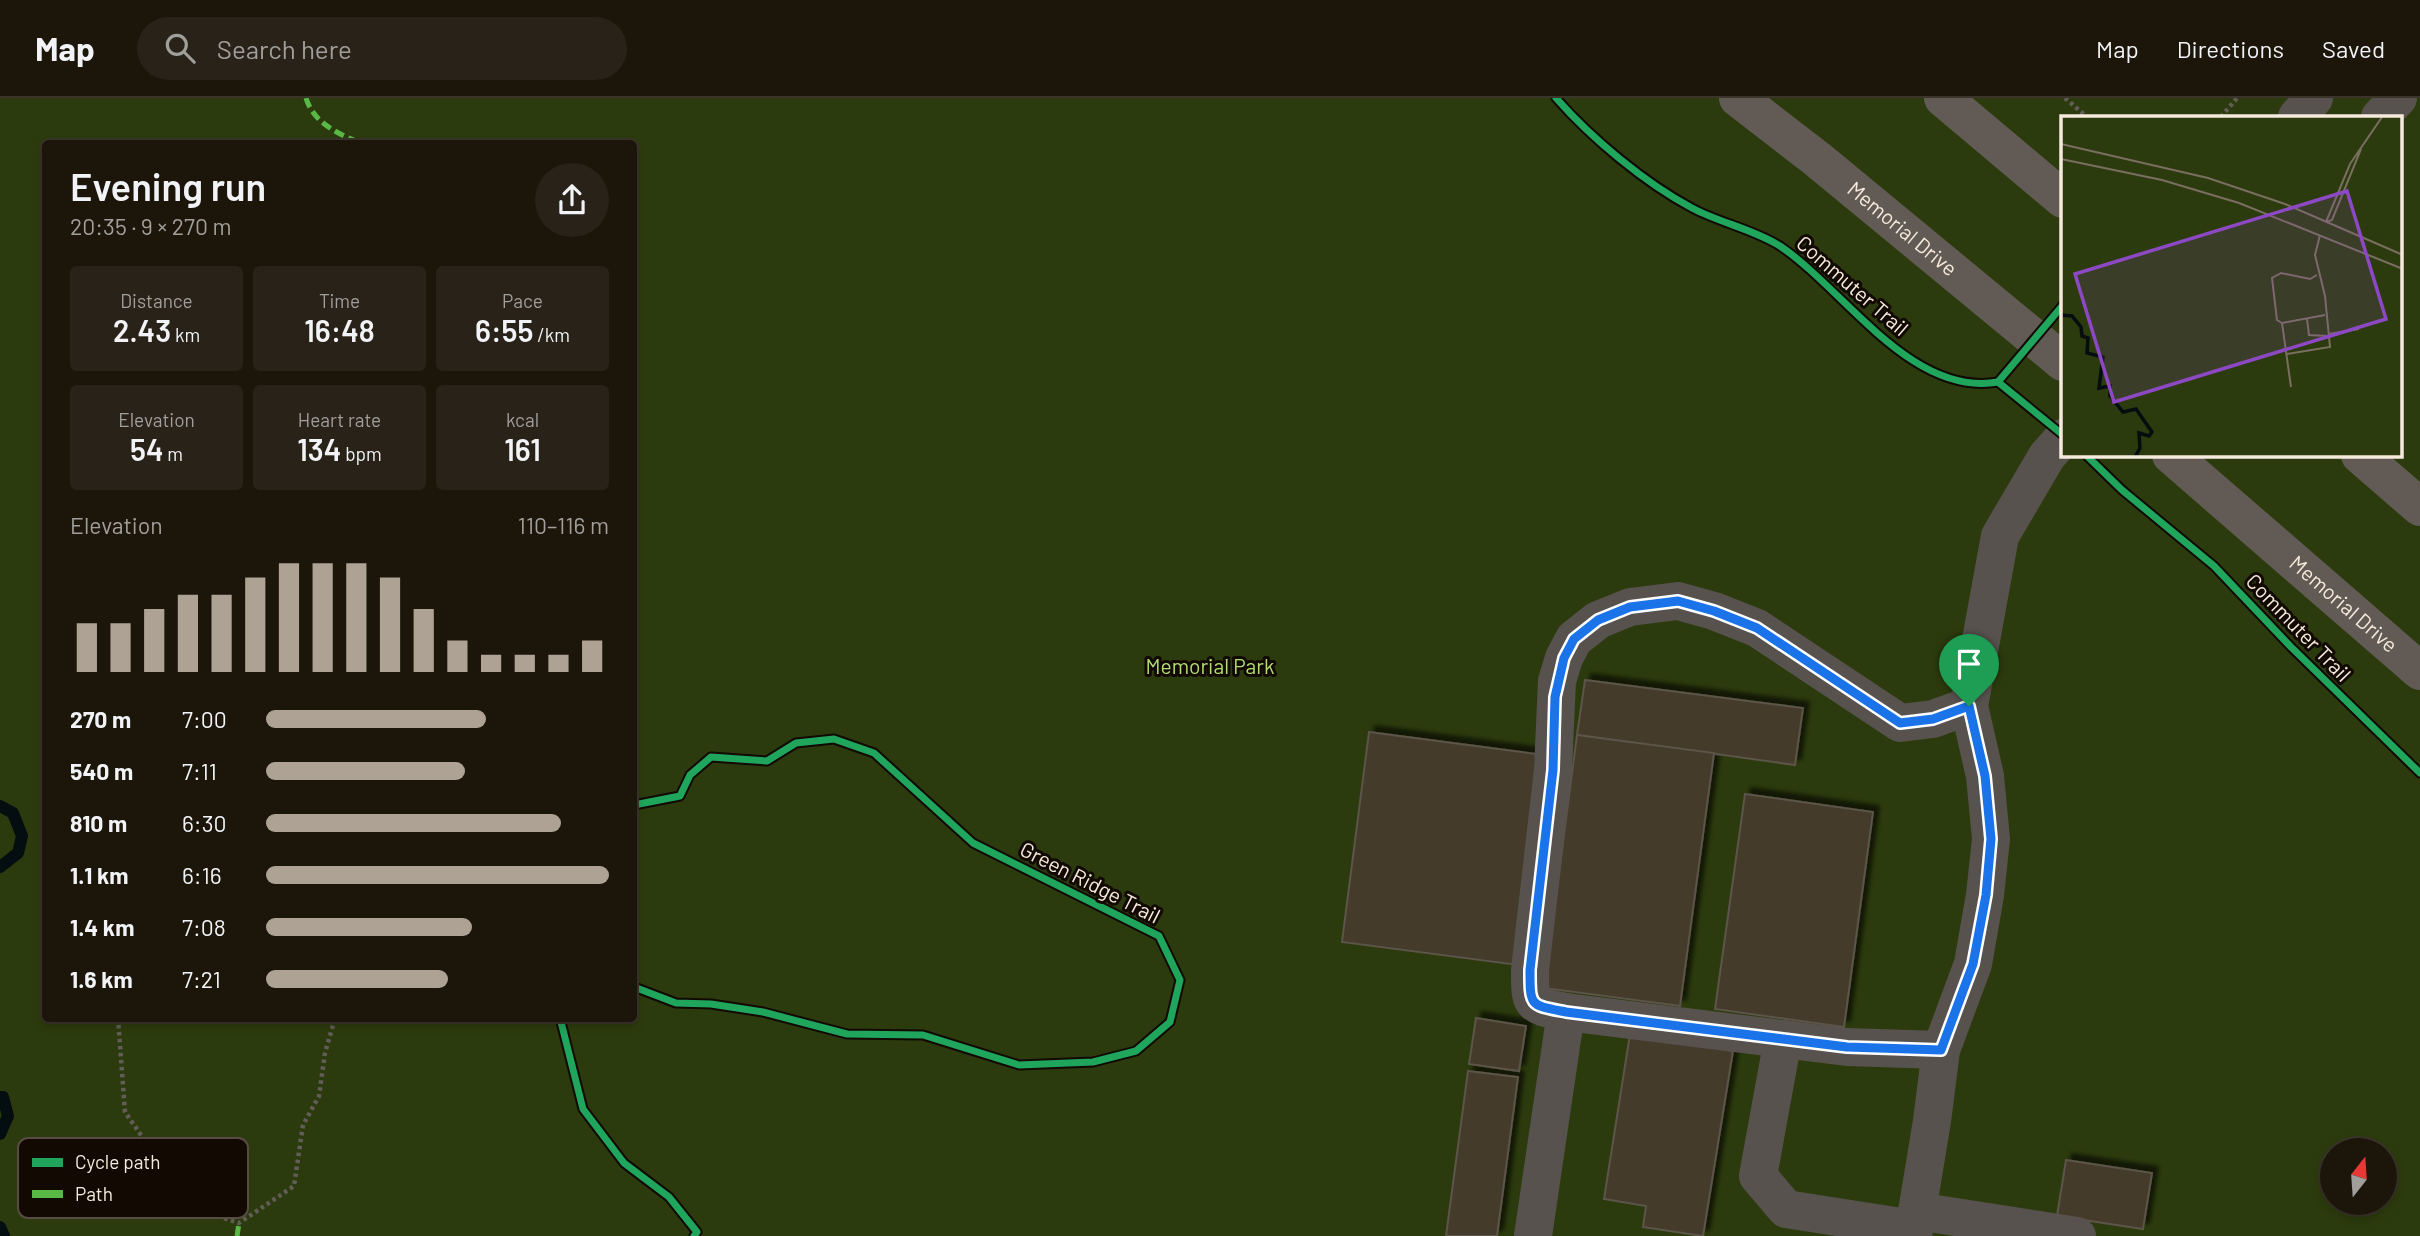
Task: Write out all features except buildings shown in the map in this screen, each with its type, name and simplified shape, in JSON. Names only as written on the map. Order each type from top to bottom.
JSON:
[{"type":"main road","name":"Memorial Drive","points":[[1738,98],[1817,159],[2061,360]]},
{"type":"main road","points":[[1943,98],[2061,197]]},
{"type":"main road","name":"Memorial Drive","points":[[2173,457],[2420,671]]},
{"type":"main road","points":[[2362,457],[2420,507]]},
{"type":"street","points":[[2298,116],[2314,98]]},
{"type":"street","points":[[2382,116],[2398,98]]},
{"type":"street","points":[[1915,1225],[1941,1050],[1973,964],[1986,895],[1991,839],[1985,776],[1969,706],[2000,536],[2047,456],[2061,440]]},
{"type":"street","points":[[1941,1050],[1847,1047],[1537,1007],[1530,996],[1530,970],[1553,770],[1557,681],[1564,658],[1574,639],[1598,620],[1630,607],[1678,601],[1714,611],[1757,628],[1828,678],[1900,723],[1933,719],[1969,706]]},
{"type":"street","points":[[1533,1236],[1566,1012]]},
{"type":"street","points":[[1783,1039],[1758,1176],[1786,1209],[1915,1225],[2077,1236]]},
{"type":"path","points":[[2065,98],[2086,116]]},
{"type":"path","points":[[2222,116],[2237,98]]},
{"type":"path","points":[[118,1022],[125,1112],[143,1138]]},
{"type":"path","points":[[248,1217],[294,1185],[303,1125],[318,1096],[325,1053],[334,1022]]},
{"type":"path","points":[[224,1218],[239,1223],[246,1218]]},
{"type":"green space","name":"Memorial Park","points":[[0,98],[2420,98],[2420,1236],[0,1236]]},
{"type":"waterway","points":[[0,806],[13,813],[22,836],[18,853],[0,867]]},
{"type":"waterway","points":[[0,1097],[3,1097],[8,1116],[0,1134]]},
{"type":"waterway","points":[[0,1227],[4,1236]]},
{"type":"marked path","points":[[306,98],[321,121],[354,140]]},
{"type":"marked path","points":[[237,1236],[239,1223]]},
{"type":"cycle path","name":"Commuter Trail","points":[[1556,98],[1602,144],[1674,198],[1780,246],[1908,357],[1936,373],[1966,382],[1998,382],[2061,433]]},
{"type":"cycle path","points":[[1998,382],[2061,307]]},
{"type":"cycle path","name":"Commuter Trail","points":[[2088,457],[2122,490],[2214,566],[2291,647],[2420,773]]},
{"type":"cycle path","name":"Green Ridge Trail","points":[[637,804],[680,796],[690,775],[711,757],[767,761],[796,743],[834,739],[874,753],[973,843],[1159,936],[1180,980],[1170,1022],[1136,1051],[1093,1062],[1019,1065],[923,1035],[847,1034],[763,1012],[711,1004],[676,1003],[637,988]]},
{"type":"cycle path","points":[[561,1022],[583,1109],[624,1163],[669,1197],[697,1232],[694,1236]]},
{"type":"route","points":[[1678,601],[1714,611],[1757,628],[1819,672],[1900,723],[1933,719],[1969,706],[1985,776],[1991,839],[1986,895],[1973,964],[1941,1050],[1847,1047],[1566,1012],[1537,1007],[1533,1002],[1530,996],[1530,970],[1553,770],[1557,681],[1564,658],[1574,639],[1598,620],[1630,607],[1678,601]]}]
